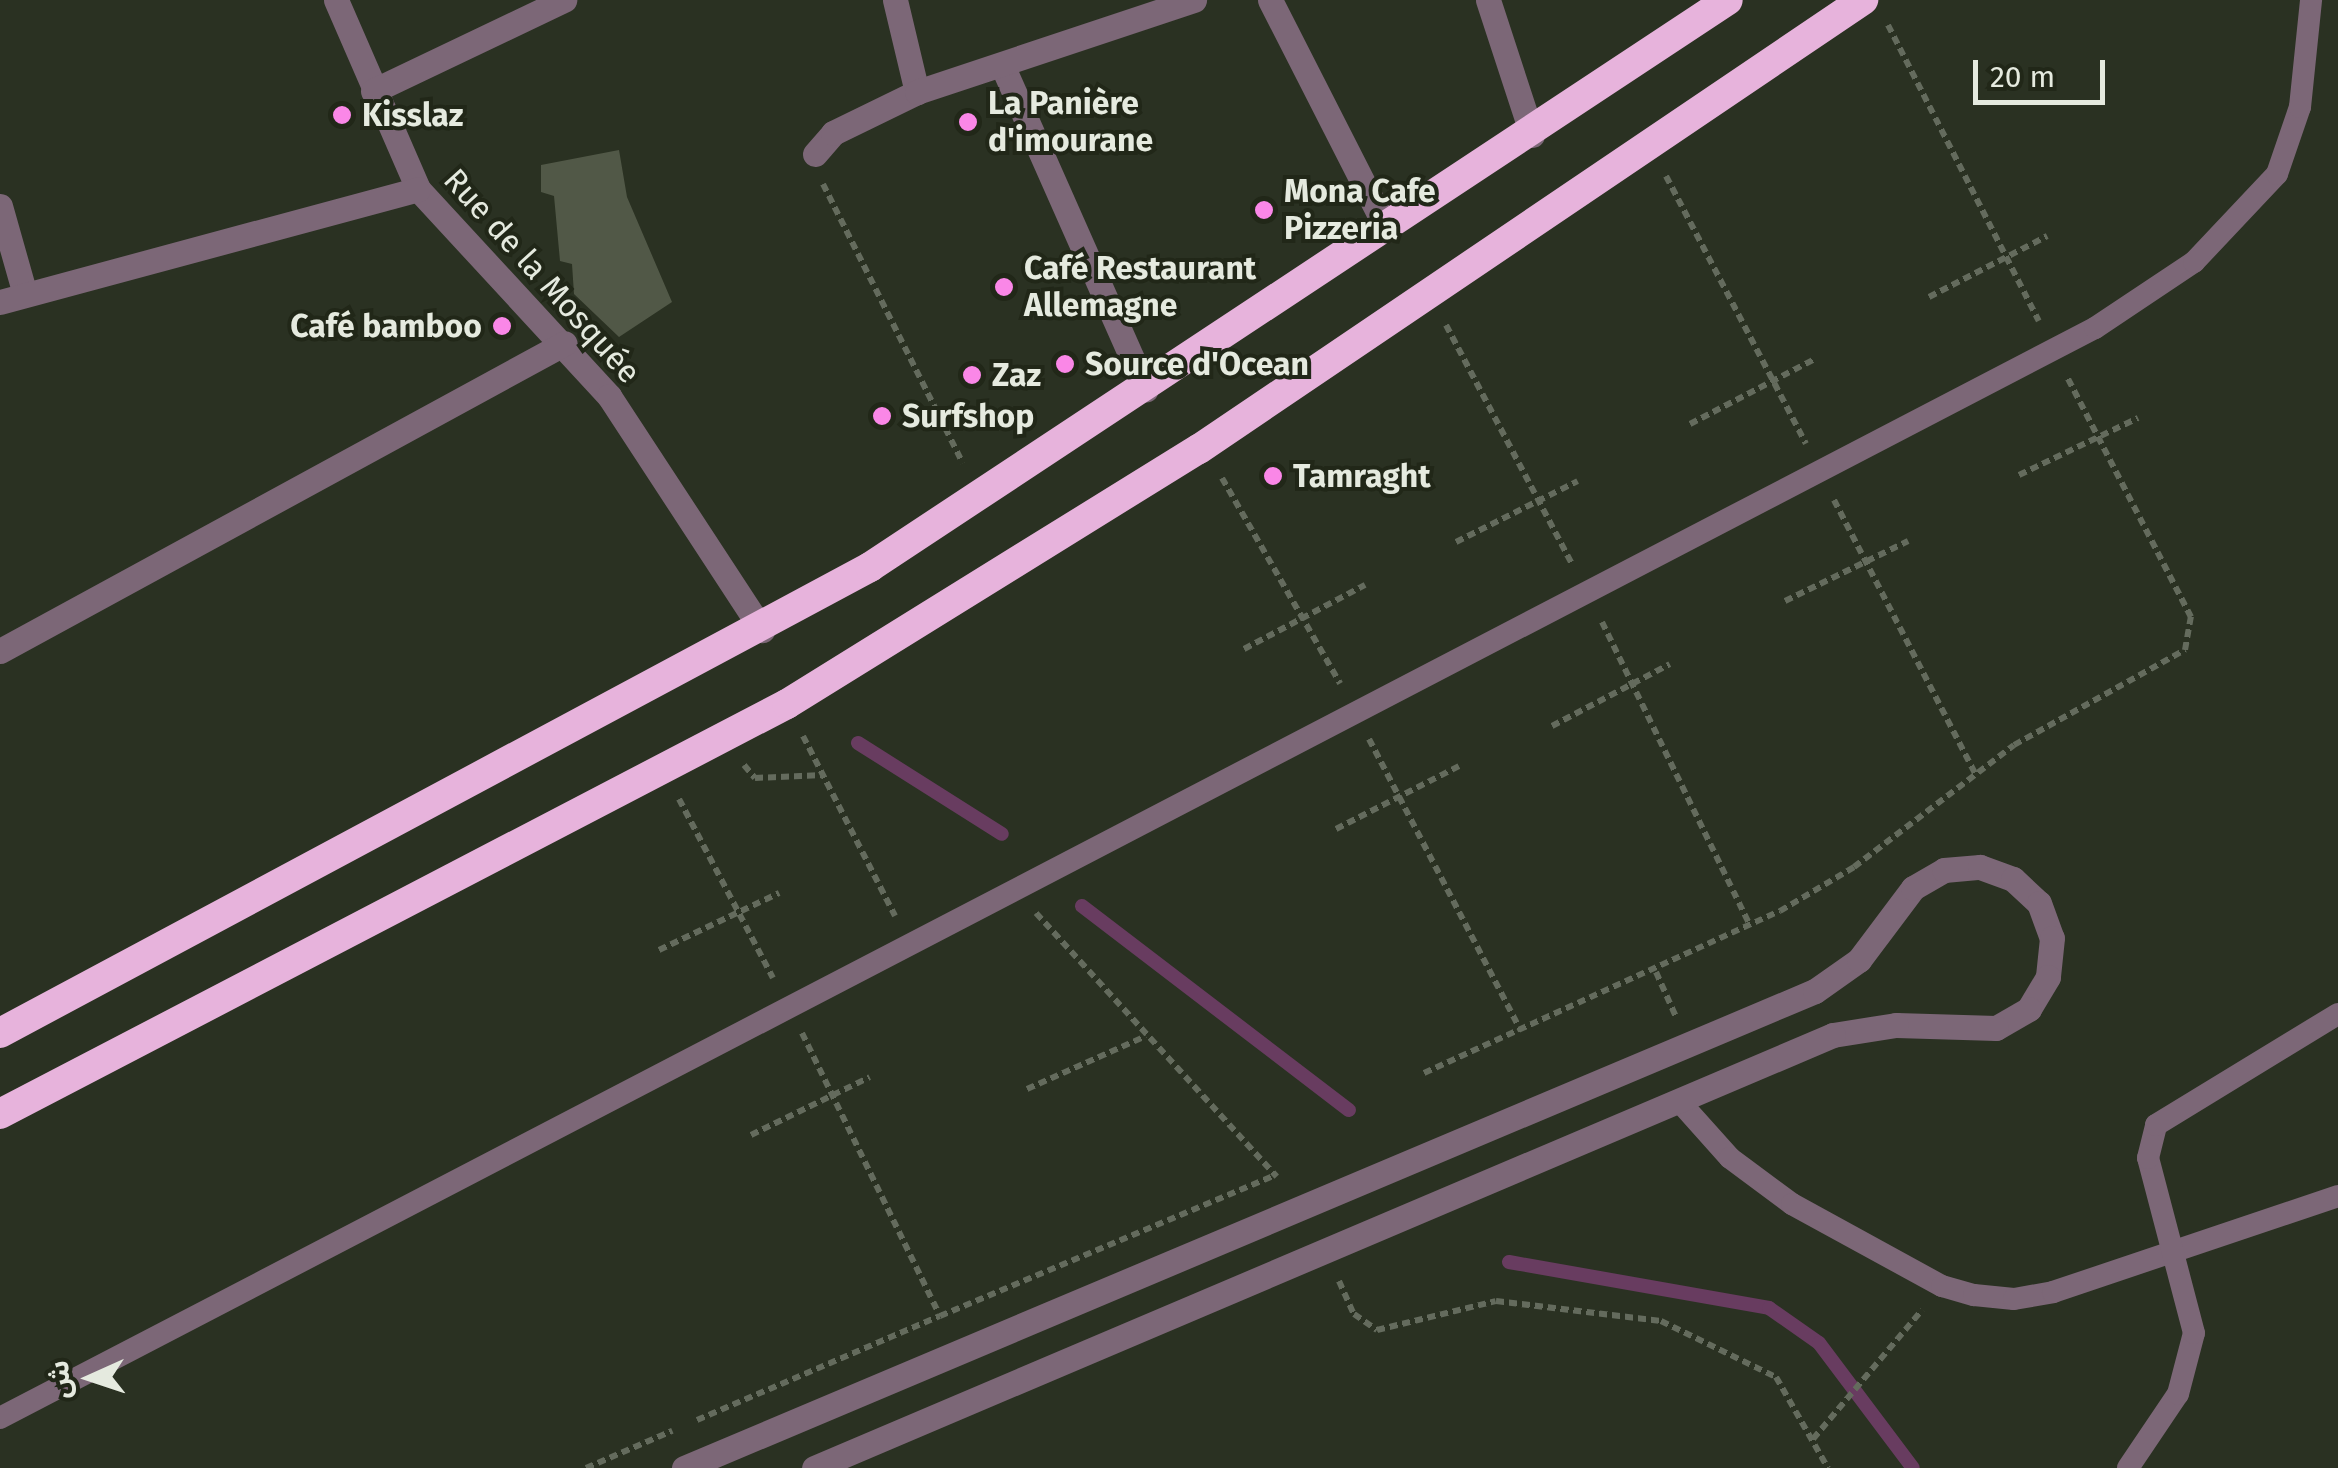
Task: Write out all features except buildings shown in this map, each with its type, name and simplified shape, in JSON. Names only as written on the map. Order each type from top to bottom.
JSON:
[{"type":"highway","points":[[0,1033],[762,630],[1146,390],[1532,135],[1728,0]]},
{"type":"highway","points":[[0,1114],[787,704],[1199,449],[1873,8]]},
{"type":"street","name":"Rue de la Mosquée","points":[[336,0],[418,189],[566,344],[609,396],[762,630]]},
{"type":"street","points":[[373,91],[564,0]]},
{"type":"street","points":[[895,0],[916,92]]},
{"type":"street","points":[[815,154],[833,133],[916,92],[1194,0]]},
{"type":"street","points":[[1488,0],[1532,135]]},
{"type":"street","points":[[1280,3],[1387,230]]},
{"type":"street","points":[[1002,65],[1146,390]]},
{"type":"street","points":[[0,302],[24,290],[418,189]]},
{"type":"street","points":[[0,206],[24,290]]},
{"type":"street","points":[[0,651],[566,344]]},
{"type":"street","points":[[684,1468],[1838,978],[1913,888],[1944,870],[1980,866],[2012,879],[2039,903],[2052,938],[2048,976],[2029,1009],[1996,1028],[1849,1031],[814,1468]]},
{"type":"lane","points":[[0,1418],[2054,349],[2194,262],[2277,174],[2300,107],[2311,0]]},
{"type":"lane","points":[[2128,1468],[2178,1394],[2192,1354],[2192,1312],[2148,1158],[2156,1125],[2338,1014]]},
{"type":"lane","points":[[1679,1100],[1760,1183],[1942,1286],[2014,1300],[2338,1196]]},
{"type":"path","points":[[1424,1073],[1656,972],[1839,876],[2014,745],[2184,650],[2191,617],[2006,256],[1873,8]]},
{"type":"path","points":[[815,154],[880,306],[982,493]]},
{"type":"path","points":[[1929,297],[2047,236]]},
{"type":"path","points":[[1690,424],[1814,358]]},
{"type":"path","points":[[2019,476],[2138,418]]},
{"type":"path","points":[[1456,542],[1578,482]]},
{"type":"path","points":[[1786,601],[1908,541]]},
{"type":"path","points":[[1244,649],[1364,585]]},
{"type":"path","points":[[1552,726],[1670,664]]},
{"type":"path","points":[[787,704],[911,946]]},
{"type":"path","points":[[726,766],[739,760],[755,778],[823,776]]},
{"type":"path","points":[[1336,829],[1459,766]]},
{"type":"path","points":[[688,785],[675,792],[834,1093],[940,1316]]},
{"type":"path","points":[[659,950],[779,893]]},
{"type":"path","points":[[1656,972],[1688,1044]]},
{"type":"path","points":[[1027,1089],[1146,1036]]},
{"type":"path","points":[[750,1135],[870,1077]]},
{"type":"path","points":[[586,1468],[1275,1175]]},
{"type":"path","points":[[1813,1440],[1942,1286]]},
{"type":"waterway","points":[[858,743],[1002,834]]},
{"type":"waterway","points":[[1082,906],[1349,1110]]},
{"type":"waterway","points":[[1509,1262],[1769,1308],[1819,1343],[1913,1468]]},
{"type":"place","name":"Kisslaz","points":[[342,115]]},
{"type":"place","name":"La Panière d'imourane","points":[[968,122]]},
{"type":"place","name":"Mona Cafe Pizzeria","points":[[1264,210]]},
{"type":"place","name":"Café Restaurant Allemagne","points":[[1004,287]]},
{"type":"place","name":"Café bamboo","points":[[502,326]]},
{"type":"place","name":"Source d'Ocean","points":[[1065,364]]},
{"type":"place","name":"Zaz","points":[[972,375]]},
{"type":"place","name":"Surfshop","points":[[882,416]]},
{"type":"place","name":"Tamraght","points":[[1273,476]]}]
